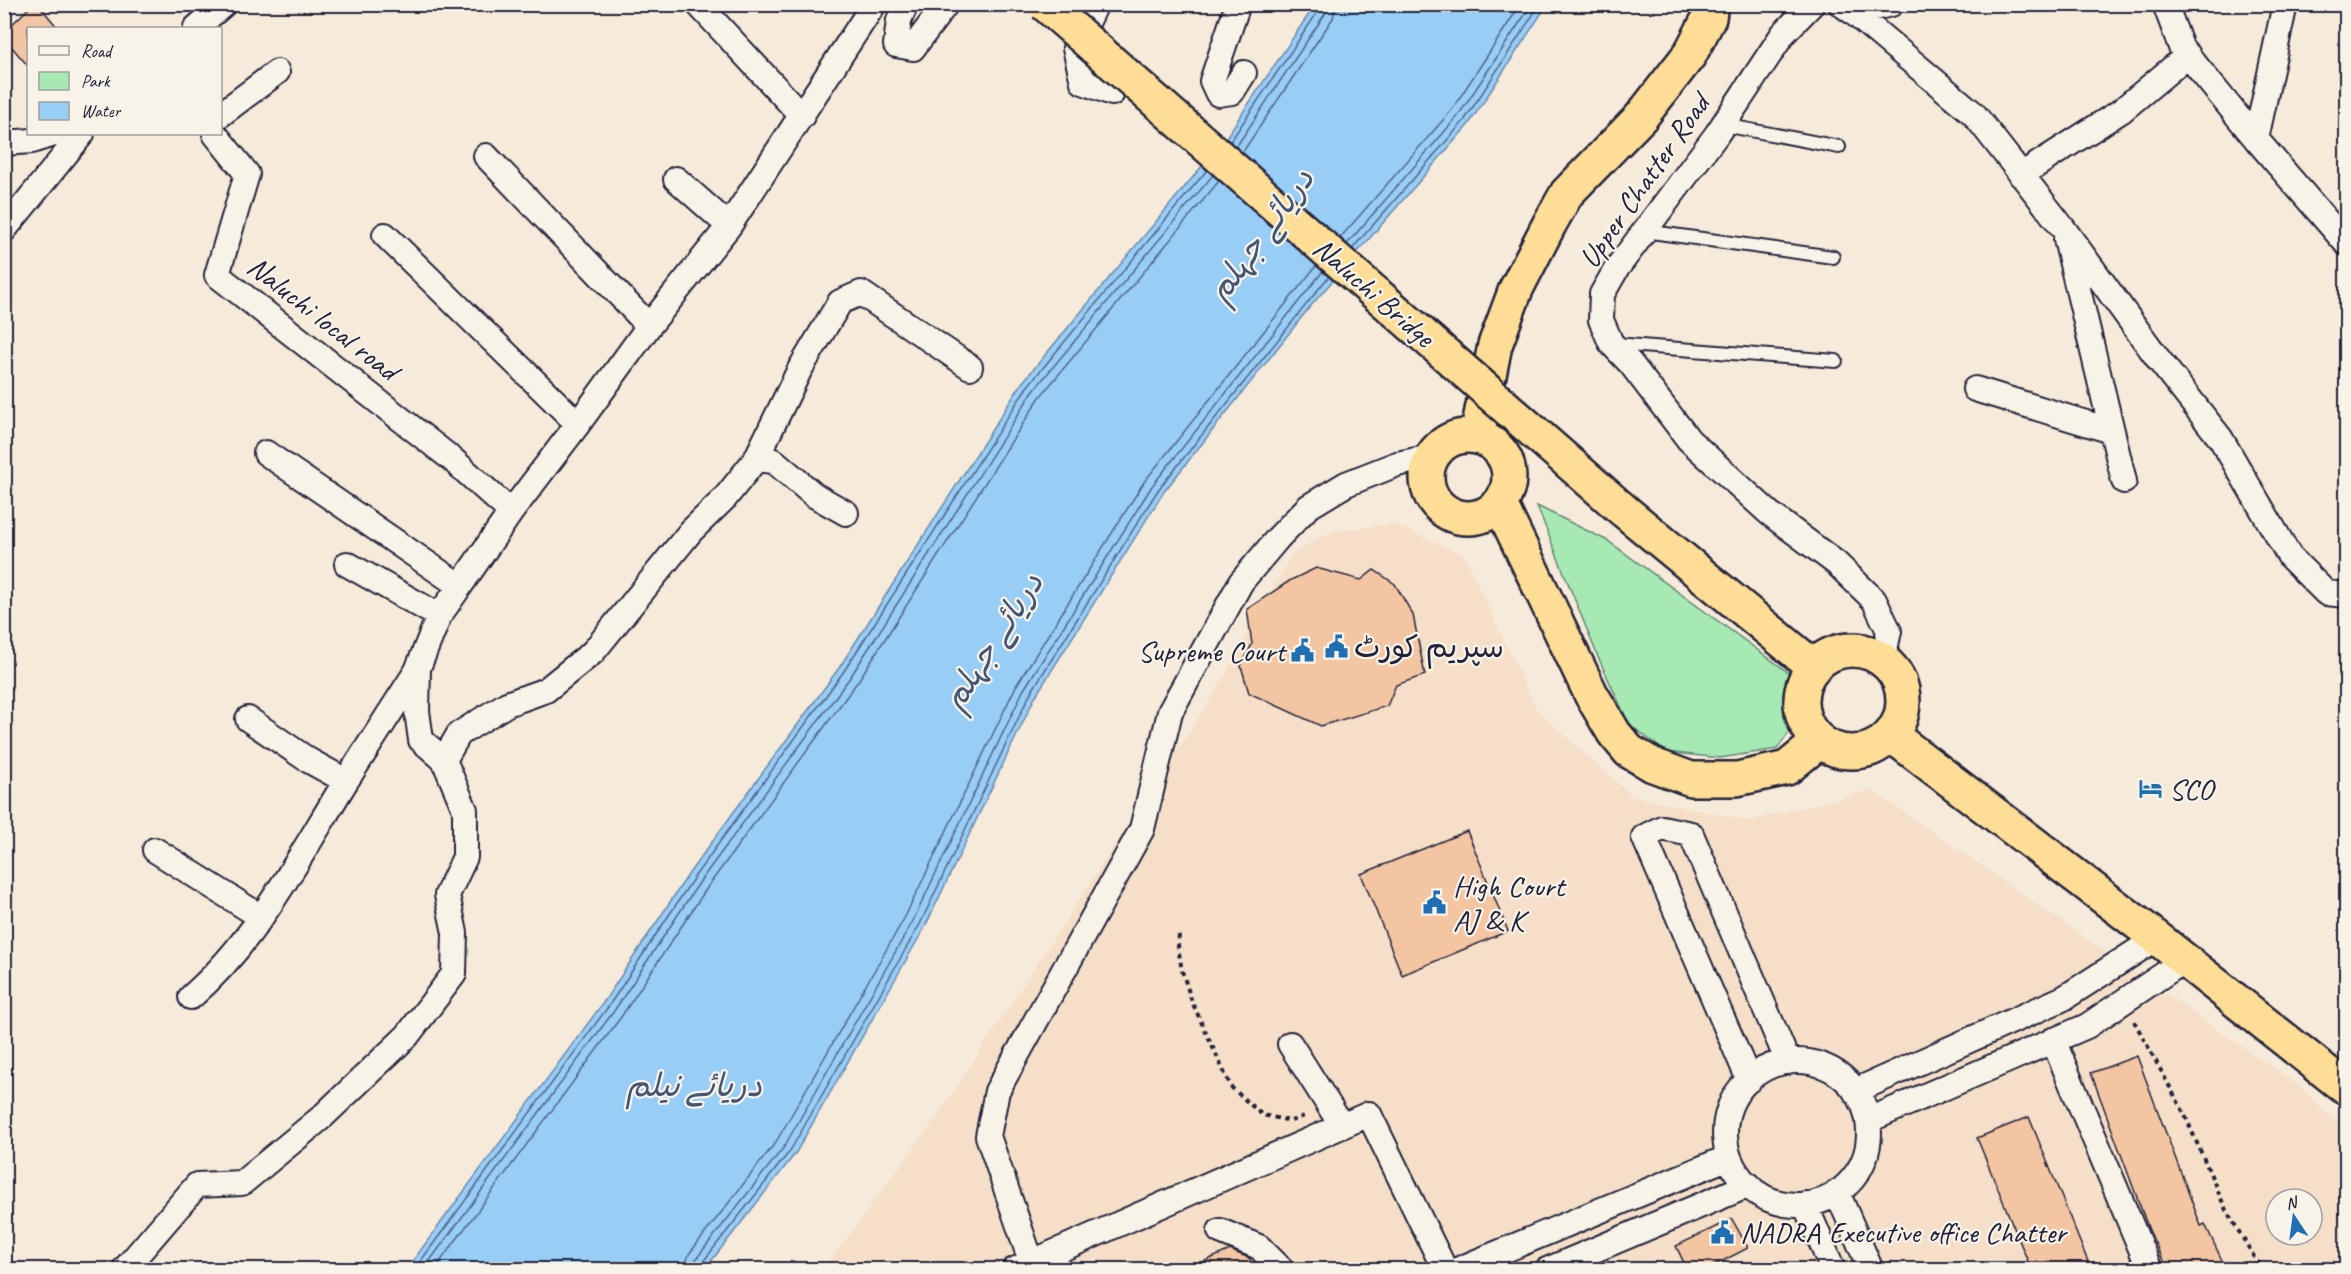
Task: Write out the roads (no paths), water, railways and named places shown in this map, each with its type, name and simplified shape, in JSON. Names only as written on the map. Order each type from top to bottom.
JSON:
[{"type":"highway","name":"Naluchi Bridge","points":[[1045,4],[1622,509],[1814,667]]},
{"type":"highway","points":[[1477,436],[1496,345],[1516,289],[1550,223],[1567,193],[1641,117],[1690,54],[1708,18],[1711,4]]},
{"type":"highway","points":[[1464,435],[1477,436],[1490,442],[1501,451],[1508,464],[1507,491],[1500,504],[1489,513],[1475,518],[1461,518],[1448,514],[1437,506],[1428,488],[1427,469],[1431,457],[1440,446],[1464,435]]},
{"type":"highway","points":[[1500,504],[1591,694],[1614,733],[1629,751],[1653,765],[1691,779],[1737,779],[1786,768],[1820,741]]},
{"type":"highway","points":[[1851,649],[1868,652],[1883,659],[1895,672],[1902,687],[1904,704],[1900,721],[1891,735],[1878,746],[1862,752],[1845,752],[1828,747],[1805,723],[1800,707],[1802,690],[1808,674],[1819,661],[1834,653],[1851,649]]},
{"type":"highway","points":[[1891,735],[2157,938],[2346,1088]]},
{"type":"street","points":[[197,27],[224,4]]},
{"type":"street","points":[[698,4],[802,116]]},
{"type":"street","points":[[191,997],[218,974],[261,917],[418,668],[439,616],[510,512],[649,326],[729,226],[874,4]]},
{"type":"street","points":[[906,4],[899,20],[896,45],[913,48],[946,4]]},
{"type":"street","points":[[1096,4],[1075,48],[1083,82],[1112,93]]},
{"type":"street","points":[[1238,4],[1212,81],[1218,94],[1232,92],[1244,73]]},
{"type":"street","name":"Upper Chatter Road","points":[[1812,4],[1783,34],[1724,125],[1617,268],[1602,294],[1600,320],[1611,343],[1631,364],[1689,440],[1769,513],[1836,562],[1874,600],[1889,631],[1883,659]]},
{"type":"street","points":[[1848,9],[1891,4]]},
{"type":"street","points":[[2165,4],[2181,47],[2256,139],[2346,243]]},
{"type":"street","points":[[2256,139],[2285,4]]},
{"type":"street","points":[[1848,9],[1974,114],[2063,228],[2159,360],[2222,439],[2290,557],[2326,593],[2346,595]]},
{"type":"street","points":[[2021,175],[2121,111],[2188,55]]},
{"type":"street","points":[[222,113],[277,72]]},
{"type":"street","points":[[4,143],[32,141],[51,135]]},
{"type":"street","points":[[4,230],[81,135]]},
{"type":"street","name":"Naluchi local road","points":[[216,135],[247,174],[217,275],[453,460],[510,512]]},
{"type":"street","points":[[486,156],[649,326]]},
{"type":"street","points":[[676,179],[729,226]]},
{"type":"street","points":[[2063,228],[2124,481]]},
{"type":"street","points":[[386,235],[578,424]]},
{"type":"street","points":[[444,760],[459,734],[507,704],[546,690],[593,652],[691,531],[725,498],[756,459],[801,369],[840,302],[861,293],[970,367]]},
{"type":"street","points":[[1975,389],[2112,431]]},
{"type":"street","points":[[266,453],[460,586]]},
{"type":"street","points":[[1431,457],[1397,464],[1346,484],[1308,507],[1241,582],[1170,712],[1142,829],[997,1091],[987,1136],[1022,1265],[1336,1117],[1369,1114],[1445,1269]]},
{"type":"street","points":[[756,459],[774,461],[814,495],[846,513]]},
{"type":"street","points":[[346,564],[439,616]]},
{"type":"street","points":[[124,1269],[197,1185],[242,1184],[322,1117],[407,1036],[454,974],[455,933],[447,895],[465,857],[465,810],[444,760],[421,740],[417,711],[418,668]]},
{"type":"street","points":[[248,720],[308,760],[346,781]]},
{"type":"street","points":[[1749,1080],[1644,837],[1662,828],[1691,834],[1788,1062]]},
{"type":"street","points":[[155,850],[261,917]]},
{"type":"street","points":[[1855,1091],[2064,998],[2157,938]]},
{"type":"street","points":[[1869,1120],[2087,1026],[2185,960]]},
{"type":"street","points":[[2053,1040],[2150,1269]]},
{"type":"street","points":[[1290,1044],[1336,1117]]},
{"type":"street","points":[[1803,1061],[1826,1067],[1846,1080],[1861,1098],[1869,1120],[1869,1144],[1862,1166],[1847,1185],[1827,1198],[1805,1204],[1781,1203],[1759,1194],[1741,1178],[1729,1157],[1725,1133],[1729,1110],[1740,1089],[1758,1073],[1780,1063],[1788,1062],[1803,1061]]},
{"type":"street","points":[[1457,1269],[1729,1157]]},
{"type":"street","points":[[1548,1269],[1749,1185]]},
{"type":"street","points":[[1836,1192],[1871,1269]]},
{"type":"street","points":[[1805,1204],[1833,1269]]},
{"type":"street","points":[[1220,1231],[1259,1247],[1282,1269]]},
{"type":"lane","points":[[1724,125],[1839,147]]},
{"type":"lane","points":[[1644,231],[1833,257]]},
{"type":"lane","points":[[1611,343],[1836,361]]},
{"type":"water","name":"دریائے نیلم","points":[[1315,5],[1547,5],[1469,124],[1309,308],[1163,493],[1035,697],[925,927],[795,1154],[705,1269],[406,1270],[603,1003],[690,872],[839,668],[1022,383],[1227,136]]},
{"type":"place","name":"سپریم کورٹ","points":[[1336,647]]},
{"type":"place","name":"Supreme Court","points":[[1303,651]]},
{"type":"place","name":"SCO","points":[[2151,789]]},
{"type":"place","name":"High Court AJ & K","points":[[1435,903]]},
{"type":"place","name":"NADRA Executive office Chatter","points":[[1722,1232]]},
{"type":"water label","name":"دریائے جہلم","points":[[1261,235]]},
{"type":"water label","name":"دریائے جہلم","points":[[993,641]]}]
